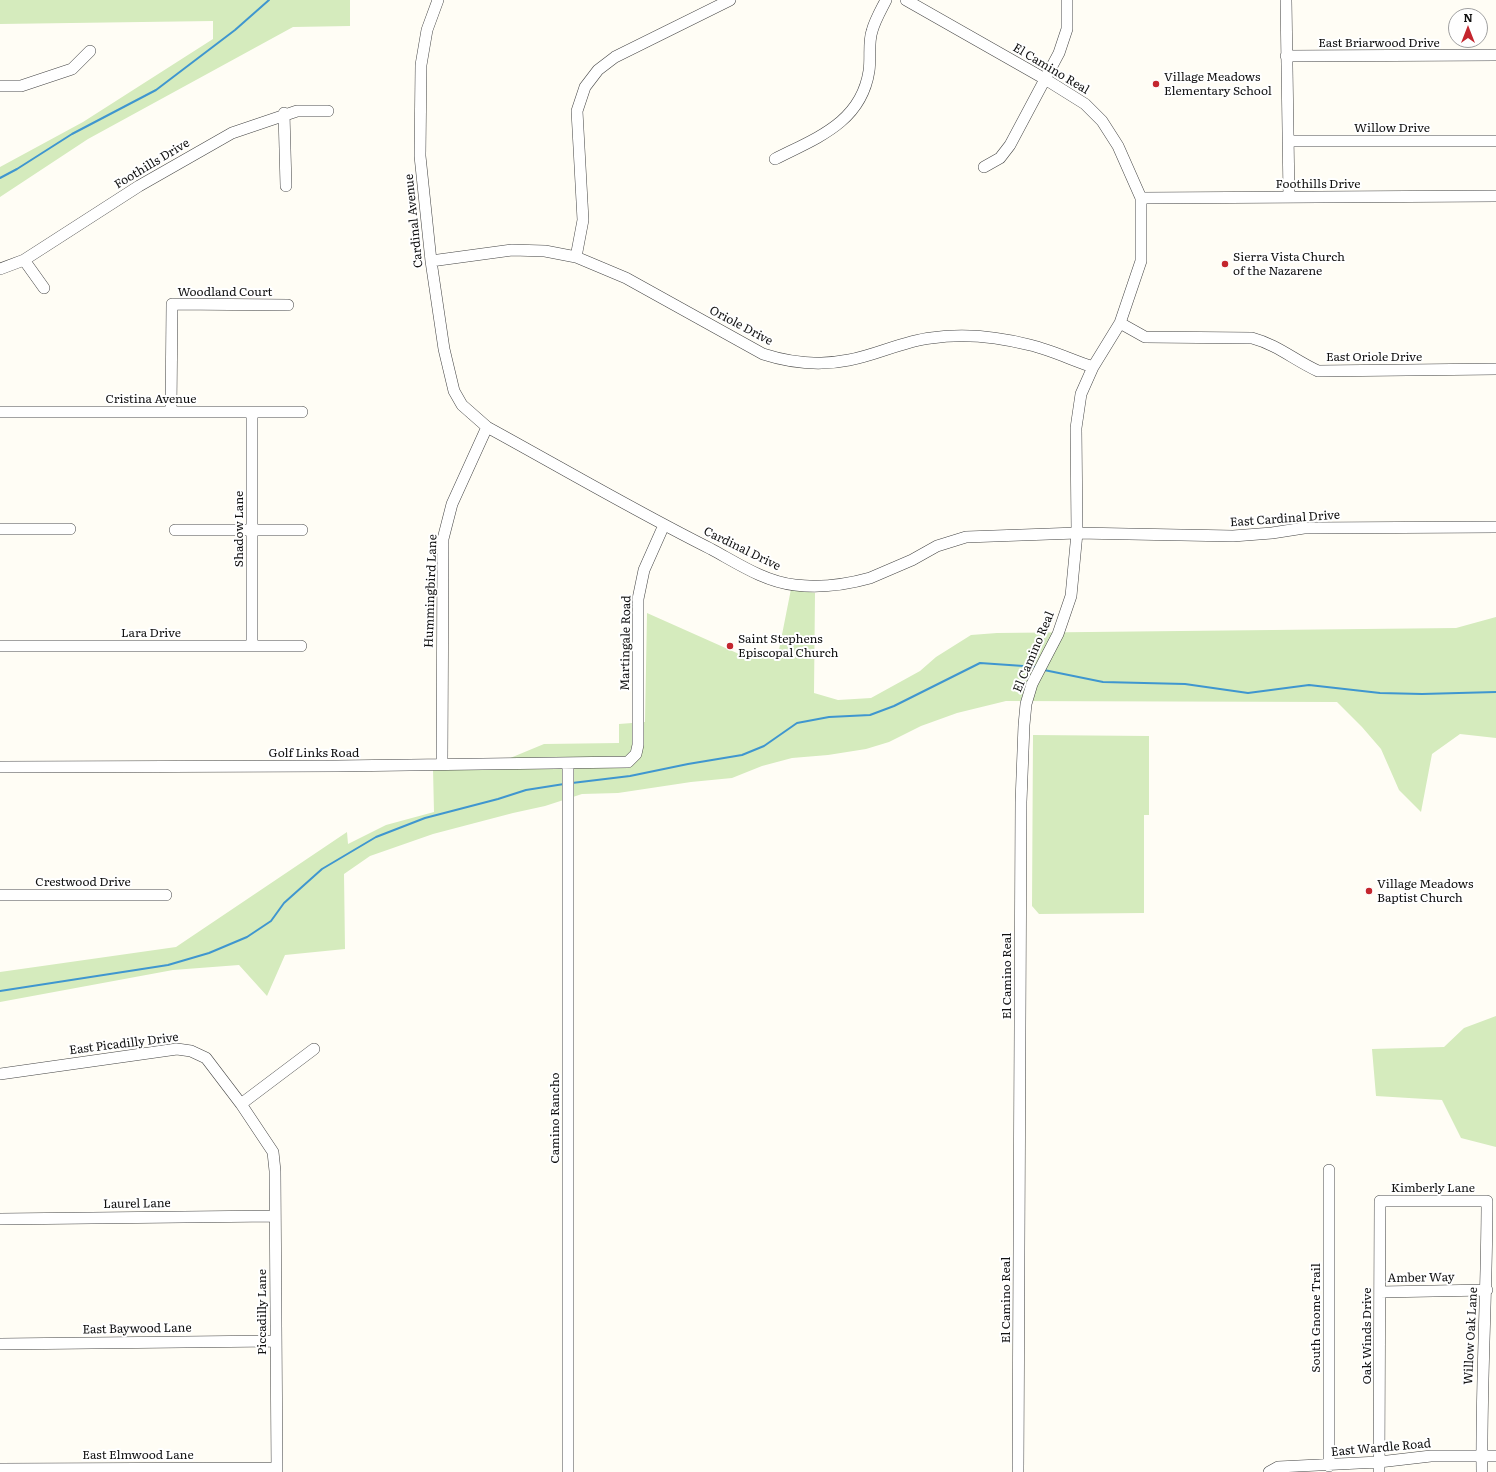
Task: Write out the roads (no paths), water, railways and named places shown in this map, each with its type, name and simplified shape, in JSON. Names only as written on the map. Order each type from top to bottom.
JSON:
[{"type":"street","name":"Cardinal Avenue","points":[[438,0],[427,30],[422,65],[420,156],[431,261],[444,349],[454,390],[462,405],[487,427]]},
{"type":"street","points":[[576,257],[583,220],[577,111],[585,87],[598,70],[614,57],[730,0]]},
{"type":"street","points":[[775,159],[831,131],[851,112],[864,92],[869,71],[872,32],[886,0]]},
{"type":"street","name":"El Camino Real","points":[[906,0],[1045,78],[1085,104],[1102,121],[1118,146],[1140,198],[1140,261],[1120,323],[1093,367],[1081,394],[1076,428],[1077,533],[1071,596],[1058,634],[1032,684],[1026,704],[1021,802],[1018,1472]]},
{"type":"street","points":[[984,167],[1000,158],[1010,145],[1059,53],[1067,29],[1067,0]]},
{"type":"street","points":[[1286,0],[1289,197]]},
{"type":"street","points":[[0,86],[21,86],[72,69],[90,51]]},
{"type":"street","name":"East Briarwood Drive","points":[[1286,56],[1496,56]]},
{"type":"street","name":"Foothills Drive","points":[[0,269],[24,260],[139,186],[225,137],[297,110],[328,111]]},
{"type":"street","points":[[284,114],[286,186]]},
{"type":"street","name":"Willow Drive","points":[[1288,141],[1496,141]]},
{"type":"street","name":"Foothills Drive","points":[[1140,198],[1496,196]]},
{"type":"street","name":"Oriole Drive","points":[[431,261],[512,250],[545,251],[576,257],[626,278],[763,354],[785,361],[830,363],[850,360],[912,341],[932,337],[967,336],[1030,345],[1093,367]]},
{"type":"street","points":[[24,260],[44,288]]},
{"type":"street","name":"Woodland Court","points":[[171,412],[172,304],[288,305]]},
{"type":"street","name":"East Oriole Drive","points":[[1120,323],[1145,337],[1252,338],[1269,342],[1284,350],[1299,362],[1318,371],[1496,369]]},
{"type":"street","name":"Cristina Avenue","points":[[0,412],[302,412]]},
{"type":"street","name":"Shadow Lane","points":[[252,412],[252,646]]},
{"type":"street","name":"Cardinal Drive","points":[[487,427],[664,525],[776,581],[794,585],[817,586],[856,582],[870,578],[912,560],[937,546],[966,537],[1077,533]]},
{"type":"street","name":"Hummingbird Lane","points":[[442,764],[443,539],[452,504],[487,427]]},
{"type":"street","name":"Martingale Road","points":[[628,762],[636,754],[638,745],[638,599],[644,570],[664,525]]},
{"type":"street","name":"East Cardinal Drive","points":[[1077,533],[1232,536],[1272,533],[1304,528],[1496,527]]},
{"type":"street","points":[[0,529],[70,529]]},
{"type":"street","points":[[175,530],[302,530]]},
{"type":"street","name":"Lara Drive","points":[[0,646],[301,646]]},
{"type":"street","name":"Golf Links Road","points":[[0,767],[568,764],[628,762]]},
{"type":"street","name":"Camino Rancho","points":[[568,764],[568,1472]]},
{"type":"street","name":"Crestwood Drive","points":[[0,895],[166,895]]},
{"type":"street","name":"East Picadilly Drive","points":[[0,1074],[177,1049],[191,1051],[206,1058],[241,1104],[273,1152]]},
{"type":"street","points":[[241,1104],[314,1050]]},
{"type":"street","name":"Piccadilly Lane","points":[[273,1152],[277,1470]]},
{"type":"street","name":"South Gnome Trail","points":[[1329,1170],[1329,1466]]},
{"type":"street","name":"Kimberly Lane","points":[[1380,1201],[1487,1201]]},
{"type":"street","name":"Oak Winds Drive","points":[[1379,1467],[1380,1201]]},
{"type":"street","name":"Willow Oak Lane","points":[[1482,1472],[1482,1394],[1487,1290],[1487,1201]]},
{"type":"street","name":"Laurel Lane","points":[[0,1218],[275,1216]]},
{"type":"street","name":"Amber Way","points":[[1380,1292],[1487,1290]]},
{"type":"street","name":"East Baywood Lane","points":[[0,1344],[275,1341]]},
{"type":"street","name":"East Wardle Road","points":[[1269,1472],[1278,1468],[1329,1466],[1379,1467],[1431,1456],[1496,1456]]},
{"type":"street","name":"East Elmwood Lane","points":[[0,1469],[277,1470]]},
{"type":"waterway","points":[[0,178],[72,134],[156,90],[235,30],[269,0]]},
{"type":"waterway","points":[[572,783],[630,776],[742,755],[764,746],[797,723],[829,717],[870,715],[894,706],[980,663],[1038,667]]},
{"type":"waterway","points":[[1044,670],[1103,682],[1185,684],[1248,693],[1309,685],[1380,693],[1422,694],[1496,692]]},
{"type":"waterway","points":[[0,991],[168,965],[209,953],[247,937],[271,921],[284,903],[322,869],[376,837],[425,818],[526,790],[564,784]]},
{"type":"place","name":"Village Meadows Elementary School","points":[[1156,84]]},
{"type":"place","name":"Sierra Vista Church of the Nazarene","points":[[1225,264]]},
{"type":"place","name":"Saint Stephens Episcopal Church","points":[[730,646]]},
{"type":"place","name":"Village Meadows Baptist Church","points":[[1369,891]]}]
